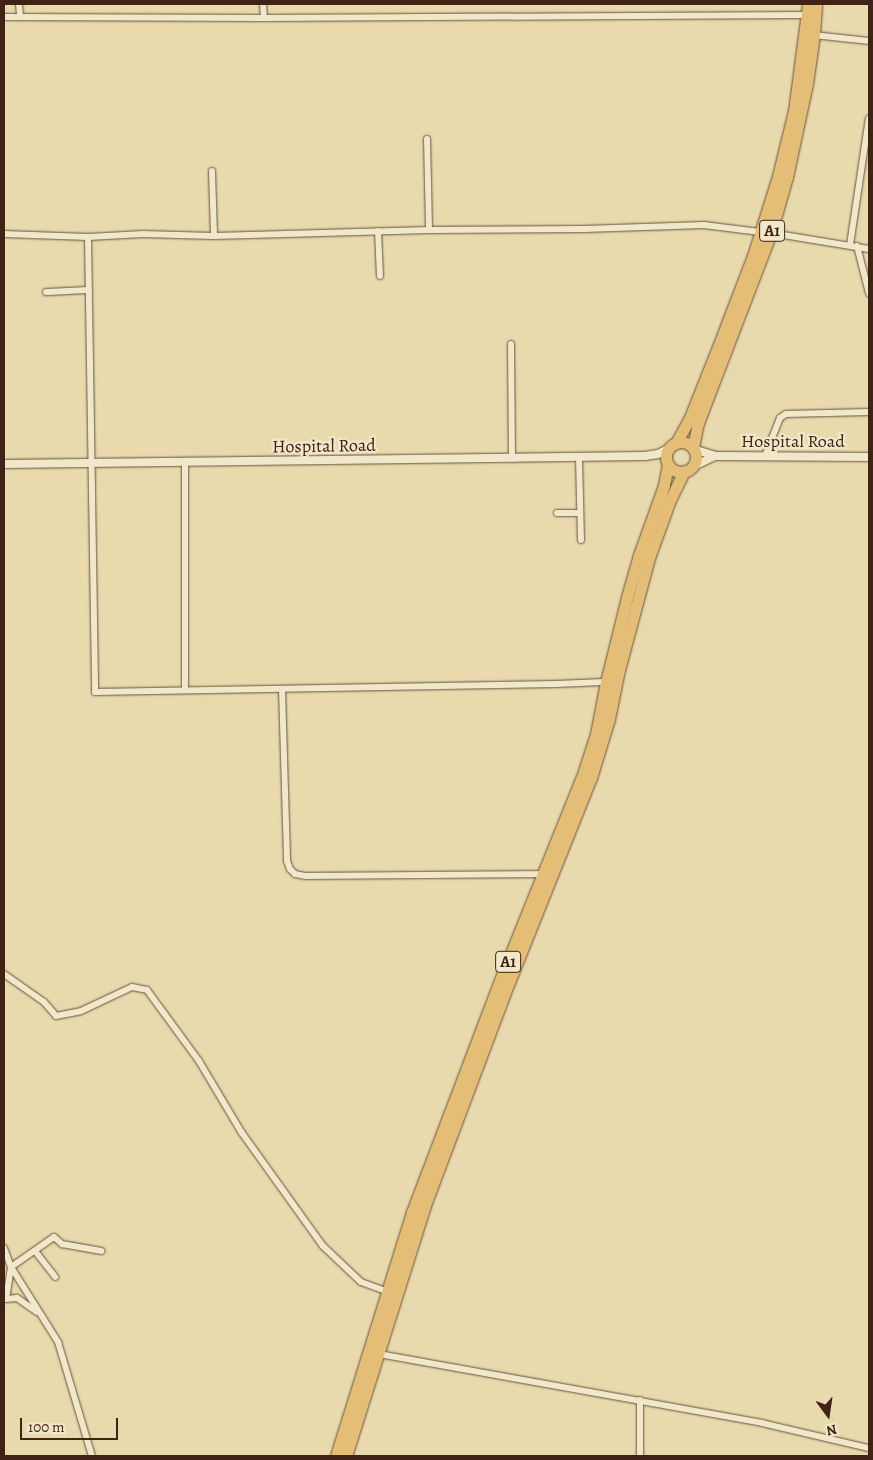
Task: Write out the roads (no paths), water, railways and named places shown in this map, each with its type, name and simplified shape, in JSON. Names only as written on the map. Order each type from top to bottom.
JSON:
[{"type":"highway","name":"A1","points":[[695,449],[696,432],[766,232],[798,131],[814,35],[816,4]]},
{"type":"highway","name":"A1","points":[[673,445],[687,424],[766,232],[787,144],[808,10]]},
{"type":"highway","points":[[686,443],[695,449],[696,457],[688,469],[676,471],[668,464],[666,454],[673,445],[686,443]]},
{"type":"highway","name":"A1","points":[[336,1456],[363,1374],[386,1291],[432,1158],[544,874],[593,743],[606,682],[639,555],[664,485],[668,464]]},
{"type":"highway","name":"A1","points":[[346,1456],[410,1252],[450,1139],[508,985],[591,778],[609,719],[621,661],[648,558],[672,496],[688,469]]},
{"type":"street","points":[[19,4],[20,16]]},
{"type":"street","points":[[263,4],[264,18]]},
{"type":"street","points":[[4,17],[264,18],[808,10]]},
{"type":"street","points":[[814,35],[869,41]]},
{"type":"street","points":[[869,118],[854,246],[869,293]]},
{"type":"street","points":[[427,139],[429,230]]},
{"type":"street","points":[[212,171],[214,236]]},
{"type":"street","points":[[4,234],[214,236],[704,225],[766,232],[869,249]]},
{"type":"street","points":[[378,231],[380,276]]},
{"type":"street","points":[[88,236],[95,692],[606,682]]},
{"type":"street","points":[[46,292],[89,290]]},
{"type":"street","points":[[511,344],[512,459]]},
{"type":"street","points":[[765,456],[780,418],[786,414],[869,412]]},
{"type":"street","points":[[645,456],[661,453],[673,445]]},
{"type":"street","points":[[695,449],[716,456]]},
{"type":"street","points":[[645,456],[668,464]]},
{"type":"street","name":"Hospital Road","points":[[4,464],[645,456]]},
{"type":"street","points":[[688,469],[716,456]]},
{"type":"street","name":"Hospital Road","points":[[716,456],[869,457]]},
{"type":"street","points":[[579,458],[581,540]]},
{"type":"street","points":[[185,462],[185,690]]},
{"type":"street","points":[[558,514],[580,513]]},
{"type":"street","points":[[282,689],[287,861],[290,869],[295,874],[305,876],[544,874]]},
{"type":"street","points":[[4,974],[44,1002],[56,1016],[81,1010],[132,987],[147,990],[199,1061],[242,1133],[323,1246],[361,1282],[386,1291]]},
{"type":"street","points":[[42,1316],[22,1301],[5,1299],[11,1267],[54,1237],[62,1244],[100,1251]]},
{"type":"street","points":[[4,1248],[11,1267],[58,1342],[92,1456]]},
{"type":"street","points":[[35,1251],[55,1277]]},
{"type":"street","points":[[379,1354],[762,1423],[869,1448]]},
{"type":"street","points":[[640,1400],[640,1456]]}]
